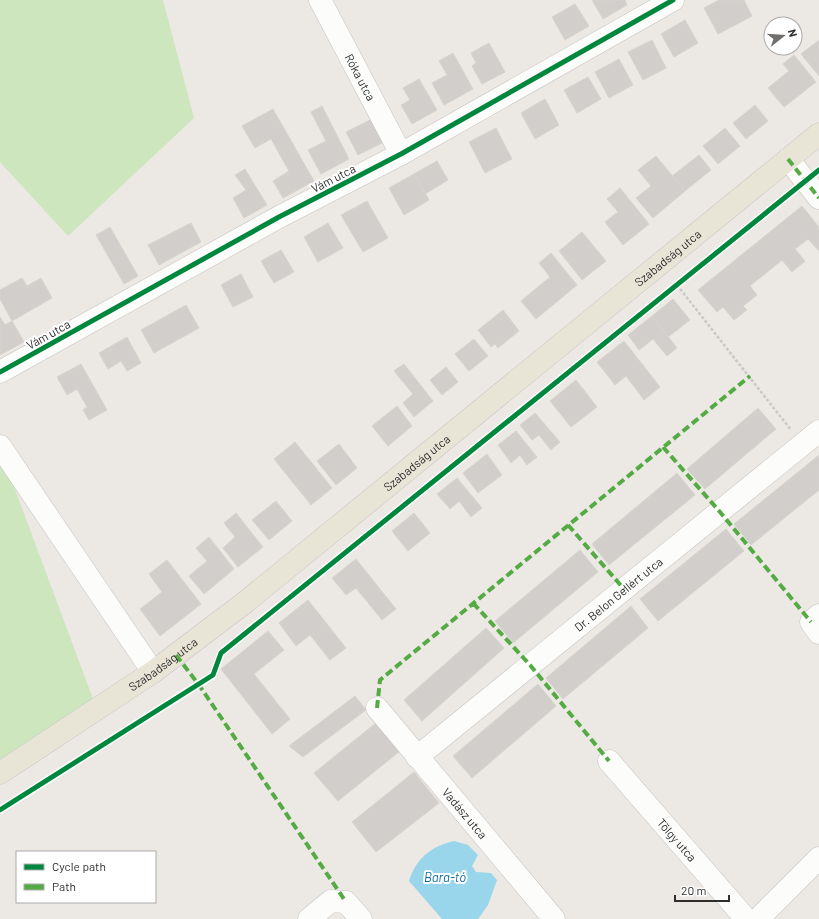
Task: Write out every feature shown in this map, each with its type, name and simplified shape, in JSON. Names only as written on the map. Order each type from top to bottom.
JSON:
[{"type":"main road","name":"Szabadság utca","points":[[0,774],[153,672],[314,547],[819,134]]},
{"type":"street","name":"Róka utca","points":[[320,0],[401,154]]},
{"type":"street","name":"Vám utca","points":[[0,372],[279,216],[401,154],[673,0]]},
{"type":"street","points":[[788,159],[819,198]]},
{"type":"street","name":"Dr. Belon Gellért utca","points":[[417,757],[819,431]]},
{"type":"street","points":[[0,446],[153,672]]},
{"type":"street","points":[[819,615],[811,622],[819,633]]},
{"type":"street","name":"Vadász utca","points":[[377,708],[554,919]]},
{"type":"street","name":"Tölgy utca","points":[[609,761],[746,919]]},
{"type":"street","points":[[758,919],[819,858]]},
{"type":"street","points":[[309,919],[331,901],[346,902],[361,919]]},
{"type":"path","points":[[671,290],[683,280]]},
{"type":"path","points":[[677,285],[802,445]]},
{"type":"green space","points":[[0,0],[163,0],[194,118],[68,236],[0,162]]},
{"type":"green space","points":[[0,449],[96,707],[0,759]]},
{"type":"water","name":"Bara-tó","points":[[454,841],[468,845],[478,855],[472,866],[476,872],[491,873],[497,880],[488,905],[478,919],[442,919],[409,881],[416,866],[426,854],[439,846]]},
{"type":"building","points":[[592,0],[625,0],[627,5],[603,19]]},
{"type":"building","points":[[719,0],[744,0],[752,16],[718,34],[704,8]]},
{"type":"building","points":[[575,4],[589,26],[565,40],[552,17]]},
{"type":"building","points":[[685,20],[698,43],[674,57],[661,34]]},
{"type":"building","points":[[652,40],[666,68],[643,80],[628,52]]},
{"type":"building","points":[[819,40],[819,76],[803,56],[803,52]]},
{"type":"building","points":[[489,43],[505,72],[482,84],[472,66],[476,63],[471,53]]},
{"type":"building","points":[[453,53],[473,89],[444,105],[432,83],[447,75],[439,61]]},
{"type":"building","points":[[795,56],[816,82],[784,107],[768,88],[789,71],[783,64]]},
{"type":"building","points":[[619,59],[633,85],[609,98],[595,72]]},
{"type":"building","points":[[588,77],[601,99],[577,113],[564,90]]},
{"type":"building","points":[[419,79],[437,110],[412,124],[401,105],[410,100],[403,88]]},
{"type":"building","points":[[545,99],[559,125],[535,139],[521,113]]},
{"type":"building","points":[[755,105],[768,121],[746,139],[733,123]]},
{"type":"building","points":[[322,106],[349,159],[321,174],[308,150],[326,141],[311,112]]},
{"type":"building","points":[[273,109],[314,181],[283,198],[273,181],[289,171],[271,139],[255,148],[242,126]]},
{"type":"building","points":[[374,118],[386,141],[358,155],[346,132]]},
{"type":"building","points":[[496,128],[512,159],[485,173],[469,142]]},
{"type":"building","points":[[725,128],[740,146],[718,164],[703,146]]},
{"type":"building","points":[[699,155],[711,170],[685,191],[672,176]]},
{"type":"building","points":[[656,156],[685,191],[653,218],[636,198],[651,186],[638,170]]},
{"type":"building","points":[[437,161],[448,180],[425,194],[414,174]]},
{"type":"building","points":[[245,169],[267,205],[244,218],[233,198],[246,190],[235,175]]},
{"type":"building","points":[[414,174],[429,200],[404,215],[389,188]]},
{"type":"building","points":[[620,188],[649,224],[623,245],[605,222],[618,212],[607,199]]},
{"type":"building","points":[[367,201],[388,238],[363,252],[341,215]]},
{"type":"building","points":[[802,206],[819,227],[819,251],[808,239],[795,249],[805,261],[792,272],[782,260],[750,286],[757,295],[743,306],[747,310],[734,320],[723,307],[717,312],[698,290]]},
{"type":"building","points":[[191,223],[201,242],[159,265],[148,245]]},
{"type":"building","points":[[328,223],[343,248],[318,262],[304,237]]},
{"type":"building","points":[[110,227],[138,276],[124,284],[96,235]]},
{"type":"building","points":[[582,232],[606,261],[582,280],[559,251]]},
{"type":"building","points":[[281,250],[294,272],[274,283],[261,261]]},
{"type":"building","points":[[551,253],[577,285],[536,319],[521,301],[550,277],[539,263]]},
{"type":"building","points":[[241,274],[253,297],[233,307],[221,285]]},
{"type":"building","points":[[22,278],[27,286],[41,278],[52,298],[12,321],[0,299],[0,290]]},
{"type":"building","points":[[673,299],[690,320],[668,337],[652,316]]},
{"type":"building","points":[[186,305],[199,328],[154,353],[141,330]]},
{"type":"building","points":[[503,310],[519,331],[498,348],[495,344],[491,347],[478,330]]},
{"type":"building","points":[[652,316],[677,348],[667,356],[653,339],[639,350],[628,335]]},
{"type":"building","points":[[0,317],[5,325],[12,321],[24,342],[0,355]]},
{"type":"building","points":[[127,337],[141,363],[127,371],[121,361],[108,369],[99,353]]},
{"type":"building","points":[[474,339],[488,356],[469,371],[455,354]]},
{"type":"building","points":[[624,341],[660,387],[644,400],[626,376],[615,385],[597,362]]},
{"type":"building","points":[[81,364],[107,410],[89,420],[83,410],[87,407],[77,389],[67,395],[57,377]]},
{"type":"building","points":[[404,364],[433,401],[414,417],[403,403],[413,394],[394,371]]},
{"type":"building","points":[[446,367],[458,382],[442,395],[430,380]]},
{"type":"building","points":[[576,380],[597,407],[571,427],[550,401]]},
{"type":"building","points":[[397,406],[412,426],[388,446],[372,426]]},
{"type":"building","points":[[758,408],[776,429],[705,489],[687,469]]},
{"type":"building","points":[[535,413],[560,442],[551,450],[539,435],[532,440],[520,425]]},
{"type":"building","points":[[516,431],[537,457],[527,465],[520,455],[511,463],[498,445]]},
{"type":"building","points":[[295,442],[332,488],[311,505],[274,459]]},
{"type":"building","points":[[339,444],[357,468],[336,485],[317,461]]},
{"type":"building","points":[[487,454],[502,475],[478,493],[463,473]]},
{"type":"building","points":[[819,455],[819,490],[751,545],[734,524]]},
{"type":"building","points":[[677,473],[695,495],[609,565],[592,544]]},
{"type":"building","points":[[457,478],[482,508],[471,517],[459,501],[450,509],[437,494]]},
{"type":"building","points":[[276,501],[292,521],[269,540],[252,520]]},
{"type":"building","points":[[236,513],[263,547],[238,567],[223,548],[235,537],[224,523]]},
{"type":"building","points":[[414,513],[430,533],[408,551],[392,531]]},
{"type":"building","points":[[726,529],[744,551],[658,621],[640,599]]},
{"type":"building","points":[[209,537],[234,569],[204,594],[189,576],[207,561],[196,548]]},
{"type":"building","points":[[580,550],[598,572],[513,643],[495,621]]},
{"type":"building","points":[[356,559],[396,609],[382,620],[356,588],[346,595],[332,578]]},
{"type":"building","points":[[167,560],[201,604],[160,636],[140,609],[162,592],[149,574]]},
{"type":"building","points":[[308,600],[346,648],[330,660],[310,635],[296,646],[279,623]]},
{"type":"building","points":[[631,606],[648,628],[563,699],[546,678]]},
{"type":"building","points":[[486,628],[504,648],[422,721],[404,700]]},
{"type":"building","points":[[268,631],[284,650],[254,674],[290,719],[272,734],[221,669]]},
{"type":"building","points":[[538,684],[556,706],[472,778],[453,756]]},
{"type":"building","points":[[355,696],[366,710],[303,757],[289,746]]},
{"type":"building","points":[[377,722],[400,751],[338,801],[314,773]]},
{"type":"building","points":[[414,772],[439,803],[376,852],[352,822]]},
{"type":"marked path","points":[[788,159],[819,198]]},
{"type":"marked path","points":[[377,708],[380,680],[750,376]]},
{"type":"marked path","points":[[663,447],[720,512],[811,622]]},
{"type":"marked path","points":[[568,525],[624,589]]},
{"type":"marked path","points":[[473,603],[530,665],[609,761]]},
{"type":"marked path","points":[[176,655],[199,685],[346,902]]},
{"type":"cycle path","points":[[0,372],[279,217],[401,154],[673,0]]},
{"type":"cycle path","points":[[0,810],[213,675],[221,653],[819,170]]}]
